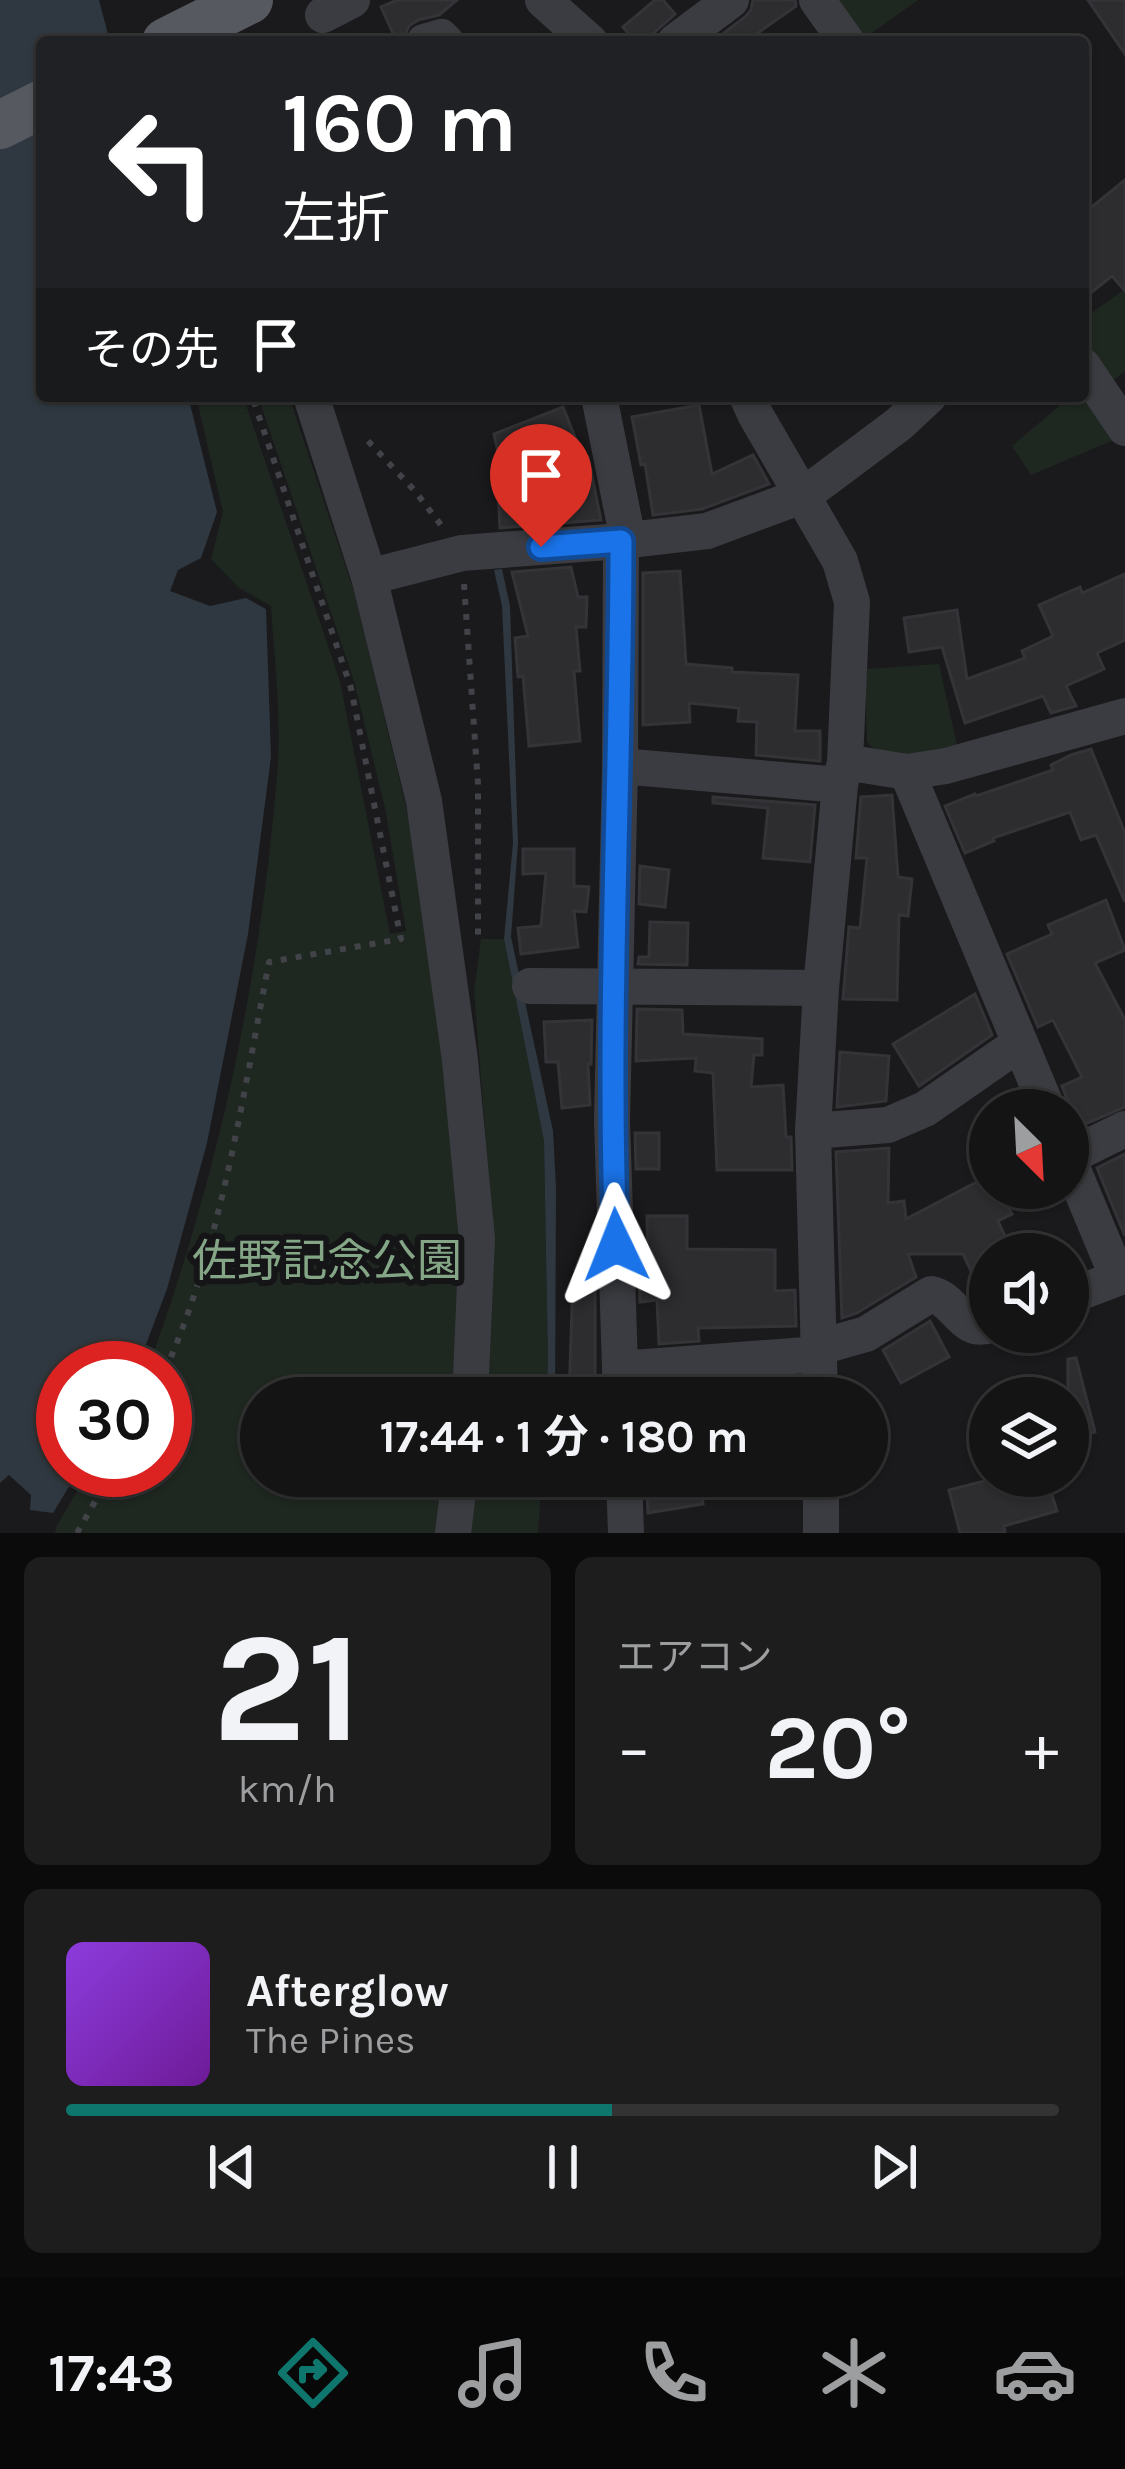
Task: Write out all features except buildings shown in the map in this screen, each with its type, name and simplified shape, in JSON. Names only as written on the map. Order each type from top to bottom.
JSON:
[{"type":"main road","points":[[178,36],[249,0]]},
{"type":"main road","points":[[0,125],[36,107]]},
{"type":"street","points":[[233,36],[236,0]]},
{"type":"street","points":[[543,0],[583,36]]},
{"type":"street","points":[[683,36],[731,0]]},
{"type":"street","points":[[818,0],[844,36]]},
{"type":"street","points":[[1089,375],[1125,428]]},
{"type":"street","points":[[312,402],[369,578],[424,801],[460,1060],[477,1239],[471,1377]]},
{"type":"street","points":[[600,402],[625,541],[612,1120],[621,1377]]},
{"type":"street","points":[[749,402],[840,561],[852,602],[813,1131],[820,1377]]},
{"type":"street","points":[[369,578],[462,553],[707,531],[804,495],[922,402]]},
{"type":"street","points":[[620,766],[907,772],[946,766],[1125,716]]},
{"type":"street","points":[[907,772],[1039,1089]]},
{"type":"street","points":[[530,986],[821,988]]},
{"type":"street","points":[[813,1131],[888,1125],[925,1109],[1020,1043]]},
{"type":"street","points":[[1089,1147],[1125,1129]]},
{"type":"street","points":[[1089,1208],[1118,1278],[1089,1289]]},
{"type":"street","points":[[666,1377],[806,1355],[866,1334],[931,1294],[942,1296],[969,1324]]},
{"type":"street","points":[[453,1533],[457,1497]]},
{"type":"street","points":[[625,1497],[626,1533]]},
{"type":"street","points":[[821,1497],[821,1533]]},
{"type":"path","points":[[178,1341],[220,1208],[269,962],[400,939],[351,688],[254,402]]},
{"type":"path","points":[[368,441],[415,490],[462,553],[478,784],[478,951]]},
{"type":"path","points":[[77,1533],[98,1497]]},
{"type":"green space","points":[[827,0],[918,0],[867,36],[854,36]]},
{"type":"green space","points":[[1125,289],[1125,371],[1107,385],[1089,358],[1089,315]]},
{"type":"green space","name":"佐野記念公園","points":[[197,402],[245,402],[340,681],[390,934],[406,931],[385,808],[354,681],[260,402],[291,402],[354,592],[407,811],[431,928],[465,1238],[461,1377],[240,1377],[240,1497],[447,1497],[443,1533],[55,1533],[74,1497],[192,1497],[192,1341],[157,1341],[196,1220],[234,1069],[261,916],[279,742],[271,606],[239,588],[211,559],[223,512]]},
{"type":"green space","points":[[1064,402],[1089,402],[1121,437],[1031,475],[1012,446]]},
{"type":"green space","points":[[939,664],[959,754],[883,758],[867,742],[865,669]]},
{"type":"green space","points":[[481,939],[504,939],[544,1141],[547,1377],[484,1377],[490,1192],[474,991]]},
{"type":"green space","points":[[471,1497],[541,1497],[538,1533],[467,1533]]},
{"type":"shaded area","points":[[0,0],[99,0],[108,36],[36,36],[36,402],[190,402],[217,512],[201,558],[178,570],[170,591],[210,606],[246,598],[266,609],[271,757],[248,934],[207,1143],[167,1289],[147,1341],[36,1341],[36,1497],[63,1497],[53,1513],[30,1510],[31,1495],[9,1475],[0,1483]]},
{"type":"shaded area","points":[[502,569],[510,606],[518,843],[511,937],[553,1131],[555,1377],[547,1377],[544,1141],[504,939],[513,843],[502,606],[494,570]]},
{"type":"route","points":[[541,547],[621,541],[612,1120],[616,1245]]}]
